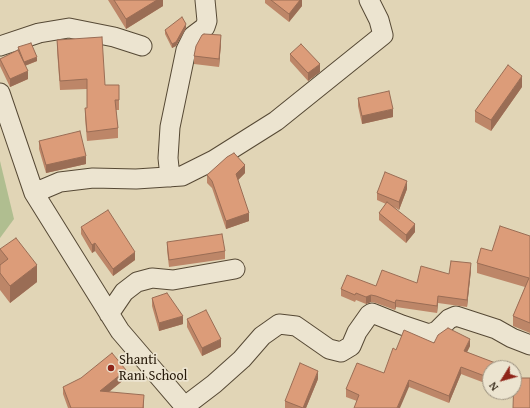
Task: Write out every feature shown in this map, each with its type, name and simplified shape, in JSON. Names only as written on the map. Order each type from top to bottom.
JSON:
[{"type":"street","points":[[170,177],[168,158],[170,127],[189,44],[193,36],[205,27],[207,21],[205,0]]},
{"type":"street","points":[[34,193],[60,182],[87,179],[182,176],[214,160],[276,121],[383,35],[379,20],[369,0]]},
{"type":"street","points":[[0,46],[39,33],[69,28],[114,37],[142,46]]},
{"type":"street","points":[[0,93],[34,193],[120,331],[186,407],[242,359],[262,336],[279,324],[296,326],[329,349],[341,352],[351,346],[357,332],[372,313],[430,334],[438,331],[449,318],[456,316],[496,329],[512,338],[530,345]]},
{"type":"street","points":[[108,314],[124,292],[137,282],[152,278],[173,280],[235,269]]},
{"type":"green space","points":[[0,161],[14,219],[0,238]]},
{"type":"building","points":[[114,0],[157,0],[126,19]]},
{"type":"building","points":[[271,0],[300,0],[289,14]]},
{"type":"building","points":[[182,17],[186,24],[176,42],[172,44],[165,30]]},
{"type":"building","points":[[204,34],[221,35],[219,59],[194,56],[196,46]]},
{"type":"building","points":[[102,37],[105,85],[119,85],[119,100],[115,100],[118,128],[87,132],[85,108],[87,108],[87,79],[60,81],[57,40]]},
{"type":"building","points":[[31,43],[37,57],[24,62],[18,47]]},
{"type":"building","points":[[301,44],[320,64],[308,73],[290,54]]},
{"type":"building","points":[[18,50],[28,71],[10,79],[0,59]]},
{"type":"building","points":[[508,65],[522,76],[491,120],[475,111]]},
{"type":"building","points":[[389,91],[393,109],[362,116],[358,98]]},
{"type":"building","points":[[80,131],[86,156],[46,165],[39,141]]},
{"type":"building","points":[[234,153],[245,165],[236,174],[249,213],[226,221],[212,181],[207,175],[227,157]]},
{"type":"building","points":[[385,172],[407,181],[399,202],[377,193]]},
{"type":"building","points":[[387,202],[415,224],[406,235],[379,213]]},
{"type":"building","points":[[108,210],[135,252],[113,269],[95,243],[92,245],[81,227]]},
{"type":"building","points":[[500,226],[530,236],[530,323],[513,316],[529,278],[477,263],[481,248],[492,251]]},
{"type":"building","points":[[222,234],[225,251],[169,260],[167,242]]},
{"type":"building","points":[[16,238],[37,265],[10,286],[0,273],[0,265],[8,259],[0,249]]},
{"type":"building","points":[[451,261],[471,263],[467,300],[438,296],[437,306],[396,300],[395,303],[371,295],[366,297],[356,293],[355,295],[341,289],[347,275],[376,286],[382,270],[417,283],[421,266],[449,274]]},
{"type":"building","points":[[167,293],[183,316],[159,323],[152,298]]},
{"type":"building","points":[[206,310],[221,339],[202,348],[187,319]]},
{"type":"building","points":[[448,328],[470,339],[464,351],[488,360],[482,360],[482,375],[461,367],[449,396],[409,380],[397,408],[354,408],[359,395],[346,389],[357,363],[384,373],[393,348],[396,350],[404,330],[434,343],[438,335]]},
{"type":"building","points":[[112,353],[126,370],[100,391],[144,395],[143,408],[71,408],[63,387],[81,378]]},
{"type":"building","points":[[300,363],[318,371],[303,408],[285,401]]},
{"type":"building","points":[[522,378],[530,378],[530,408],[513,408],[513,400],[522,400]]},
{"type":"place","name":"Shanti Rani School","points":[[111,368]]}]
